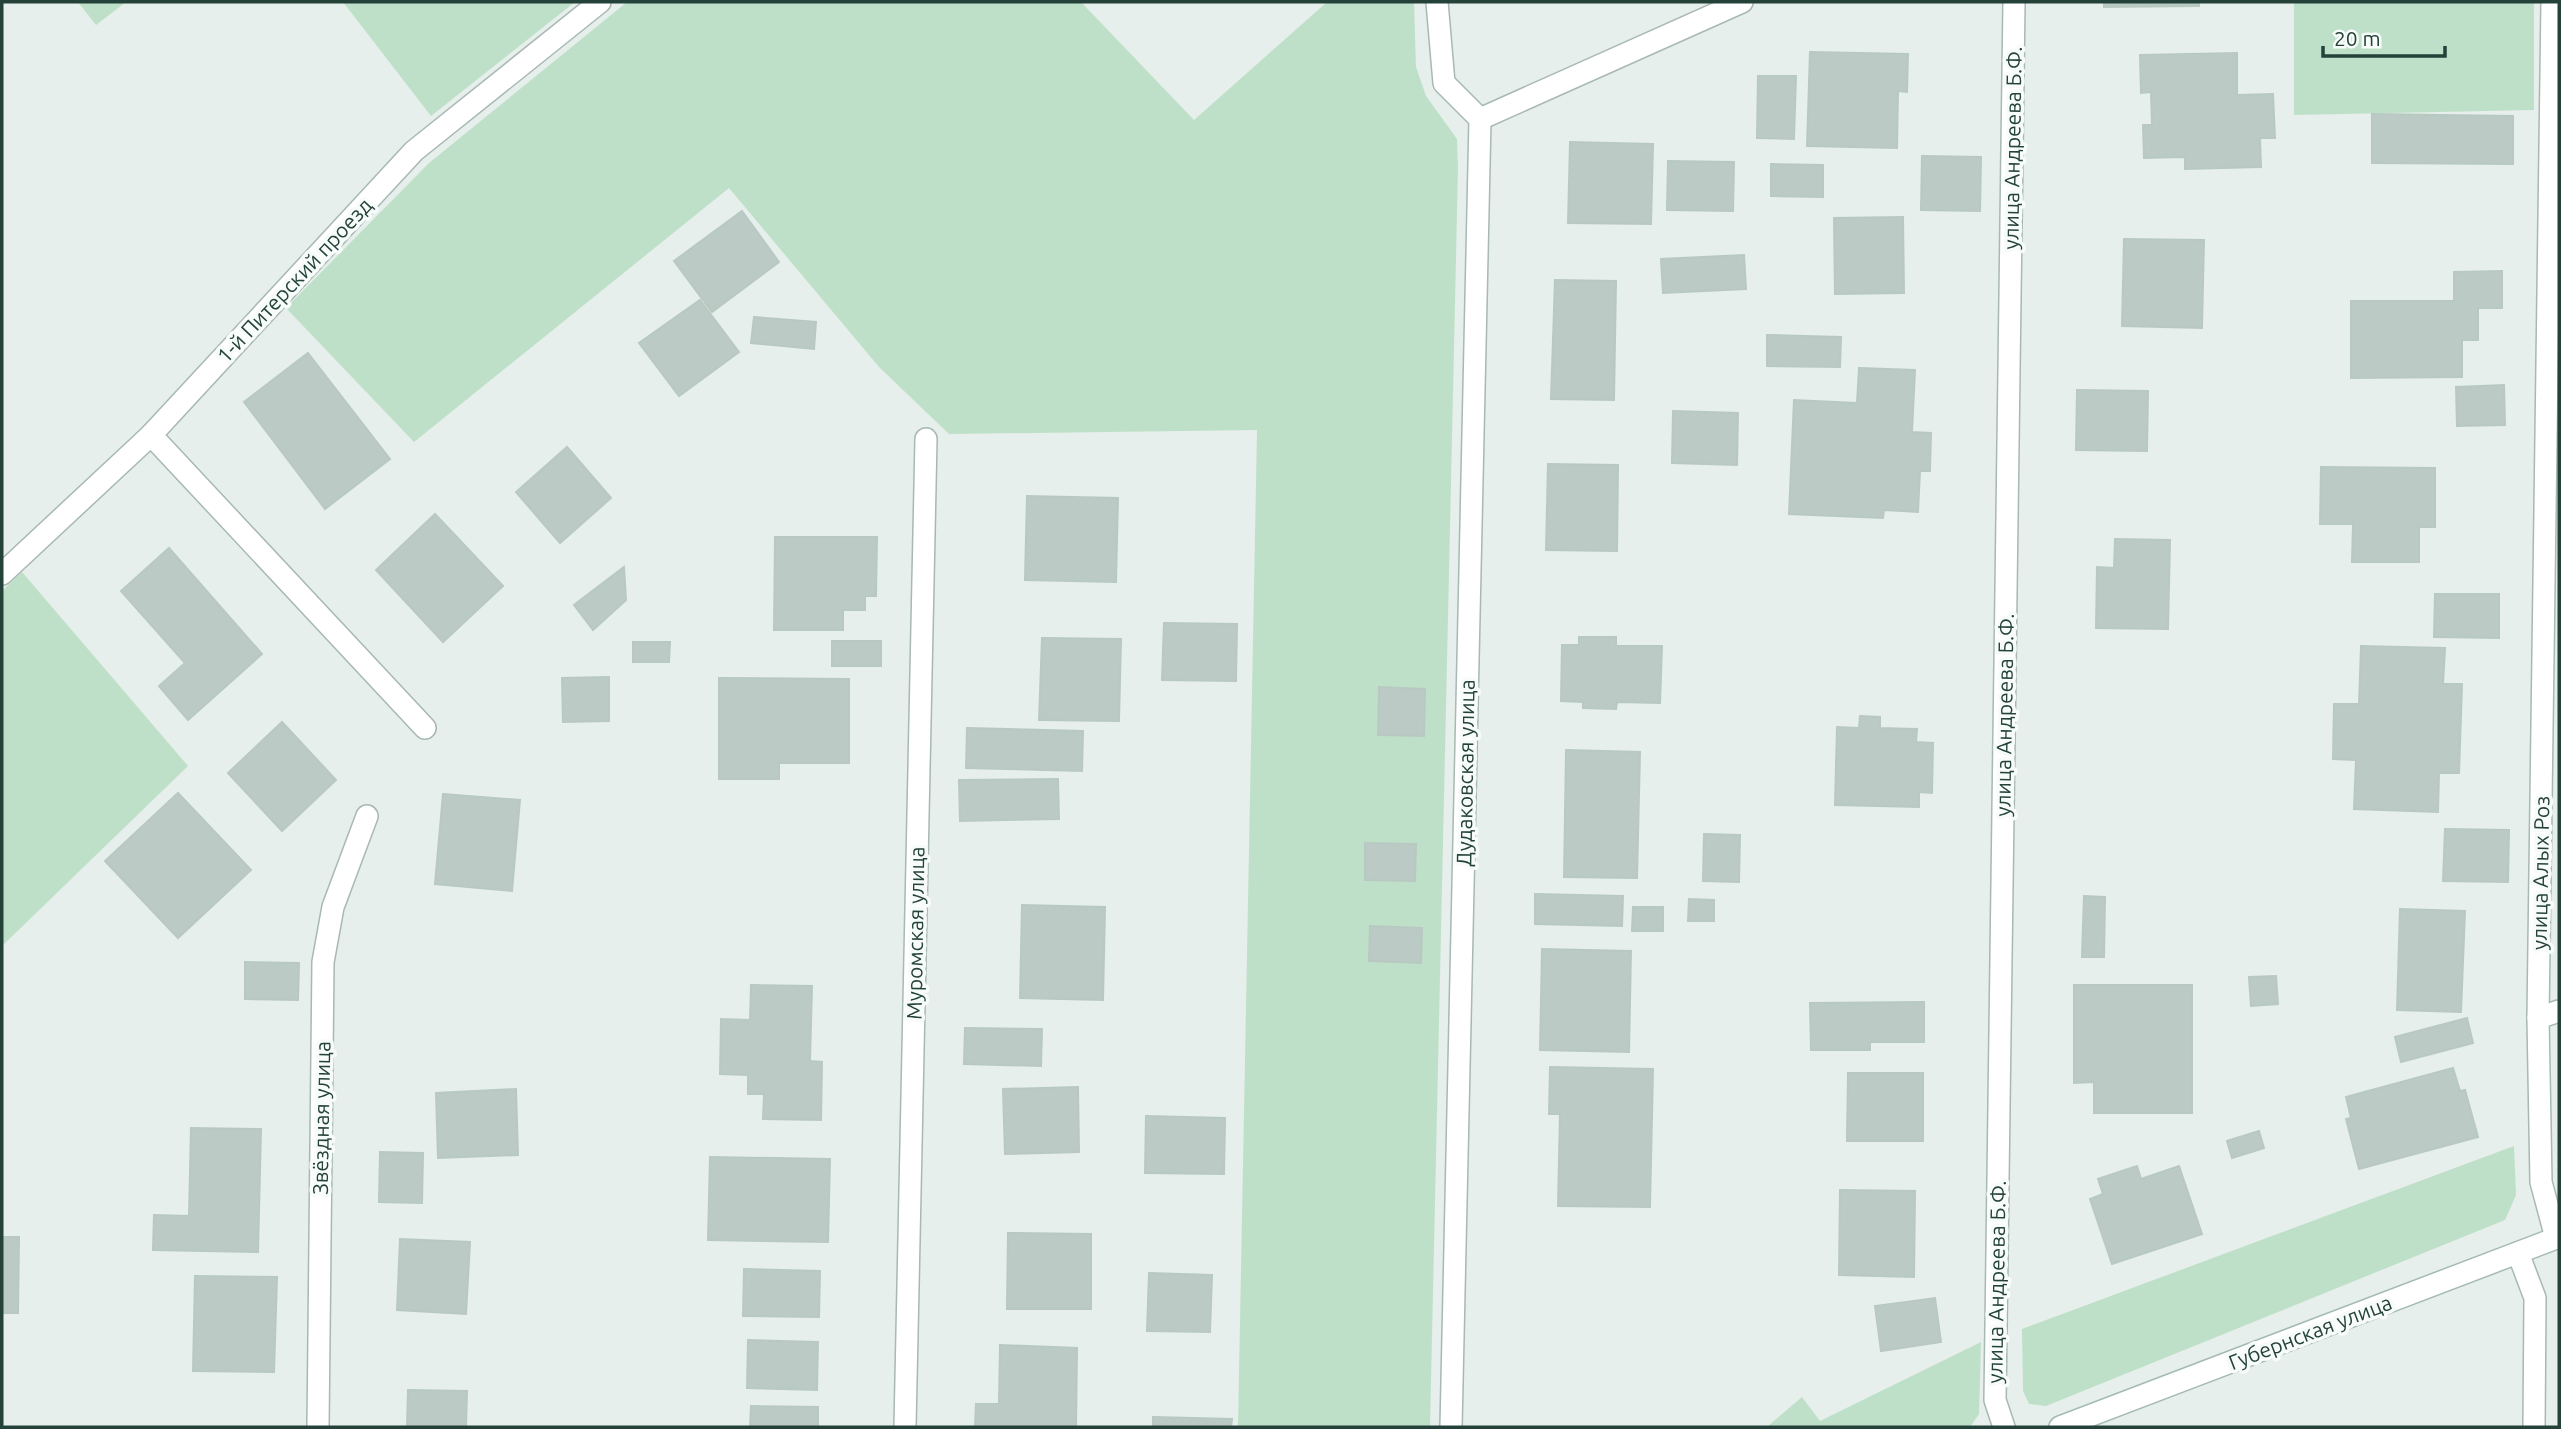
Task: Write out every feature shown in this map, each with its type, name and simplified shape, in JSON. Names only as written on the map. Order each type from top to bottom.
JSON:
[{"type":"street","name":"1-й Питерский проезд","points":[[2,574],[151,435],[415,151],[600,2]]},
{"type":"street","points":[[1437,2],[1444,83],[1480,119],[1742,2]]},
{"type":"street","name":"улица Андреева Б.Ф.","points":[[2004,1427],[1995,1400],[2014,2]]},
{"type":"street","name":"улица Алых Роз","points":[[2552,2],[2538,1018],[2541,1182],[2558,1237]]},
{"type":"street","name":"Дудаковская улица","points":[[1451,1427],[1480,119]]},
{"type":"street","points":[[151,435],[425,728]]},
{"type":"street","name":"Муромская улица","points":[[905,1427],[926,439]]},
{"type":"street","name":"Звёздная улица","points":[[318,1427],[323,962],[333,907],[368,816]]},
{"type":"street","points":[[2538,1018],[2559,1011]]},
{"type":"street","name":"Губернская улица","points":[[2060,1427],[2558,1237]]},
{"type":"street","points":[[2518,1253],[2535,1298],[2534,1427]]},
{"type":"green space","points":[[78,2],[126,2],[96,25]]},
{"type":"green space","points":[[343,2],[575,2],[431,116]]},
{"type":"green space","points":[[627,2],[1081,2],[1194,120],[1327,2],[1414,2],[1416,67],[1426,96],[1457,139],[1458,168],[1430,1427],[1238,1427],[1257,430],[949,434],[879,367],[729,188],[414,442],[286,308],[429,163]]},
{"type":"green space","points":[[2294,2],[2534,2],[2534,110],[2294,115]]},
{"type":"green space","points":[[22,572],[188,766],[2,946],[2,591]]},
{"type":"green space","points":[[2514,1146],[2516,1195],[2505,1220],[2046,1406],[2029,1404],[2023,1391],[2022,1329]]},
{"type":"green space","points":[[1981,1342],[1979,1414],[1970,1427],[1767,1427],[1802,1397],[1820,1421]]},
{"type":"building","points":[[2104,2],[2199,2],[2199,6],[2104,7]]},
{"type":"building","points":[[1810,52],[1908,54],[1907,92],[1898,91],[1897,148],[1807,146]]},
{"type":"building","points":[[2237,53],[2237,95],[2273,94],[2275,138],[2260,138],[2261,167],[2185,169],[2185,157],[2144,158],[2143,125],[2152,125],[2151,92],[2141,93],[2140,55]]},
{"type":"building","points":[[1758,76],[1796,76],[1794,139],[1757,138]]},
{"type":"building","points":[[2372,114],[2513,116],[2513,164],[2372,163]]},
{"type":"building","points":[[1570,142],[1653,144],[1651,224],[1568,223]]},
{"type":"building","points":[[1922,156],[1981,157],[1980,211],[1921,210]]},
{"type":"building","points":[[1668,161],[1734,162],[1733,211],[1667,210]]},
{"type":"building","points":[[1771,164],[1823,165],[1823,197],[1771,196]]},
{"type":"building","points":[[742,211],[779,262],[712,312],[674,261]]},
{"type":"building","points":[[1903,217],[1904,293],[1835,294],[1834,218]]},
{"type":"building","points":[[2124,239],[2204,240],[2202,328],[2122,326]]},
{"type":"building","points":[[1744,255],[1746,289],[1663,293],[1661,259]]},
{"type":"building","points":[[2502,271],[2502,308],[2478,308],[2478,340],[2462,340],[2462,377],[2351,378],[2351,301],[2454,301],[2454,272]]},
{"type":"building","points":[[1555,280],[1616,281],[1614,400],[1551,399]]},
{"type":"building","points":[[700,300],[739,352],[679,396],[639,343]]},
{"type":"building","points":[[754,317],[816,322],[814,349],[751,343]]},
{"type":"building","points":[[1767,335],[1841,337],[1840,367],[1767,366]]},
{"type":"building","points":[[308,353],[390,459],[325,509],[244,402]]},
{"type":"building","points":[[1859,368],[1915,370],[1912,432],[1931,433],[1930,471],[1920,471],[1918,512],[1884,510],[1883,518],[1789,514],[1794,400],[1857,403]]},
{"type":"building","points":[[2504,385],[2505,425],[2457,426],[2456,387]]},
{"type":"building","points":[[2077,390],[2148,391],[2147,451],[2076,450]]},
{"type":"building","points":[[1673,411],[1738,413],[1737,465],[1672,463]]},
{"type":"building","points":[[567,447],[611,498],[560,543],[516,492]]},
{"type":"building","points":[[1548,464],[1618,465],[1617,551],[1546,550]]},
{"type":"building","points":[[2321,467],[2435,468],[2435,527],[2419,527],[2419,562],[2352,562],[2353,524],[2320,524]]},
{"type":"building","points":[[1027,496],[1118,498],[1116,582],[1025,580]]},
{"type":"building","points":[[435,514],[503,586],[443,642],[376,570]]},
{"type":"building","points":[[775,537],[877,537],[876,596],[865,596],[865,610],[843,610],[843,630],[774,630]]},
{"type":"building","points":[[2115,539],[2170,540],[2168,629],[2096,628],[2097,567],[2114,568]]},
{"type":"building","points":[[169,548],[262,654],[188,720],[159,686],[185,663],[121,591]]},
{"type":"building","points":[[624,567],[626,600],[593,630],[574,605]]},
{"type":"building","points":[[2435,594],[2499,594],[2499,638],[2434,637]]},
{"type":"building","points":[[1164,623],[1237,624],[1236,681],[1162,680]]},
{"type":"building","points":[[1579,637],[1616,637],[1616,646],[1662,646],[1660,703],[1617,702],[1616,709],[1583,708],[1583,702],[1561,701],[1562,645],[1579,645]]},
{"type":"building","points":[[1042,638],[1121,639],[1119,721],[1039,720]]},
{"type":"building","points":[[832,641],[881,641],[881,666],[832,666]]},
{"type":"building","points":[[633,642],[670,642],[669,662],[633,662]]},
{"type":"building","points":[[2361,646],[2445,648],[2443,684],[2462,684],[2459,773],[2439,773],[2438,812],[2354,809],[2356,760],[2333,759],[2334,704],[2359,704]]},
{"type":"building","points":[[609,677],[609,721],[563,722],[562,678]]},
{"type":"building","points":[[719,678],[849,679],[849,763],[779,763],[779,779],[719,779]]},
{"type":"building","points":[[1379,687],[1425,689],[1424,736],[1378,735]]},
{"type":"building","points":[[1860,716],[1880,717],[1880,728],[1917,729],[1916,742],[1933,743],[1932,793],[1919,792],[1919,807],[1835,805],[1837,727],[1859,728]]},
{"type":"building","points":[[282,722],[336,780],[282,831],[228,773]]},
{"type":"building","points":[[967,728],[1083,731],[1082,771],[966,768]]},
{"type":"building","points":[[1566,750],[1640,752],[1637,878],[1564,877]]},
{"type":"building","points":[[1058,779],[1059,819],[960,821],[959,780]]},
{"type":"building","points":[[178,793],[251,870],[178,938],[105,861]]},
{"type":"building","points":[[443,794],[520,800],[512,891],[435,884]]},
{"type":"building","points":[[2445,829],[2509,830],[2508,882],[2443,881]]},
{"type":"building","points":[[1704,834],[1740,835],[1739,882],[1703,881]]},
{"type":"building","points":[[1365,843],[1416,844],[1415,881],[1365,880]]},
{"type":"building","points":[[1535,894],[1623,896],[1622,926],[1535,924]]},
{"type":"building","points":[[2084,896],[2105,897],[2104,957],[2082,957]]},
{"type":"building","points":[[1689,899],[1714,900],[1714,921],[1688,921]]},
{"type":"building","points":[[1022,905],[1105,907],[1103,1000],[1020,998]]},
{"type":"building","points":[[1633,907],[1663,907],[1663,931],[1632,931]]},
{"type":"building","points":[[2400,909],[2465,911],[2461,1012],[2397,1010]]},
{"type":"building","points":[[1370,926],[1422,928],[1421,963],[1369,961]]},
{"type":"building","points":[[1542,949],[1631,951],[1629,1052],[1540,1050]]},
{"type":"building","points":[[245,962],[299,963],[298,1000],[245,999]]},
{"type":"building","points":[[2276,976],[2278,1004],[2251,1006],[2249,977]]},
{"type":"building","points":[[751,985],[812,986],[810,1061],[822,1062],[821,1120],[763,1119],[764,1094],[748,1094],[748,1075],[720,1074],[721,1019],[750,1020]]},
{"type":"building","points":[[2074,985],[2192,985],[2192,1113],[2094,1113],[2094,1082],[2074,1083]]},
{"type":"building","points":[[1924,1002],[1924,1042],[1870,1042],[1870,1050],[1811,1050],[1810,1003]]},
{"type":"building","points":[[2467,1018],[2473,1043],[2401,1062],[2395,1037]]},
{"type":"building","points":[[965,1028],[1042,1029],[1041,1066],[964,1064]]},
{"type":"building","points":[[1550,1067],[1653,1069],[1650,1207],[1558,1206],[1560,1114],[1549,1114]]},
{"type":"building","points":[[2453,1068],[2460,1091],[2465,1090],[2478,1137],[2359,1169],[2346,1119],[2351,1118],[2346,1097]]},
{"type":"building","points":[[1848,1073],[1923,1073],[1923,1141],[1847,1141]]},
{"type":"building","points":[[1078,1087],[1079,1152],[1005,1154],[1003,1089]]},
{"type":"building","points":[[516,1089],[518,1155],[438,1158],[436,1093]]},
{"type":"building","points":[[1146,1116],[1225,1118],[1224,1174],[1145,1173]]},
{"type":"building","points":[[191,1128],[261,1129],[258,1252],[153,1250],[154,1215],[189,1216]]},
{"type":"building","points":[[2259,1131],[2264,1148],[2232,1158],[2227,1141]]},
{"type":"building","points":[[380,1152],[423,1153],[422,1203],[379,1202]]},
{"type":"building","points":[[710,1157],[830,1159],[828,1242],[708,1240]]},
{"type":"building","points":[[2137,1166],[2141,1179],[2179,1166],[2202,1234],[2112,1264],[2090,1199],[2103,1194],[2098,1179]]},
{"type":"building","points":[[1840,1190],[1915,1191],[1914,1277],[1839,1275]]},
{"type":"building","points":[[1008,1233],[1091,1234],[1091,1309],[1007,1309]]},
{"type":"building","points":[[2,1237],[19,1237],[18,1313],[2,1313]]},
{"type":"building","points":[[400,1239],[470,1242],[466,1314],[397,1310]]},
{"type":"building","points":[[744,1269],[820,1271],[819,1317],[743,1316]]},
{"type":"building","points":[[1149,1273],[1212,1275],[1210,1332],[1147,1331]]},
{"type":"building","points":[[195,1276],[277,1277],[274,1372],[193,1371]]},
{"type":"building","points":[[1935,1298],[1941,1342],[1881,1351],[1875,1306]]},
{"type":"building","points":[[748,1340],[818,1342],[817,1390],[747,1388]]},
{"type":"building","points":[[1000,1345],[1077,1348],[1076,1427],[975,1427],[976,1404],[999,1404]]},
{"type":"building","points":[[408,1390],[467,1391],[466,1427],[407,1427]]},
{"type":"building","points":[[751,1406],[818,1407],[818,1427],[750,1427]]},
{"type":"building","points":[[1153,1417],[1232,1419],[1231,1427],[1153,1427]]}]
